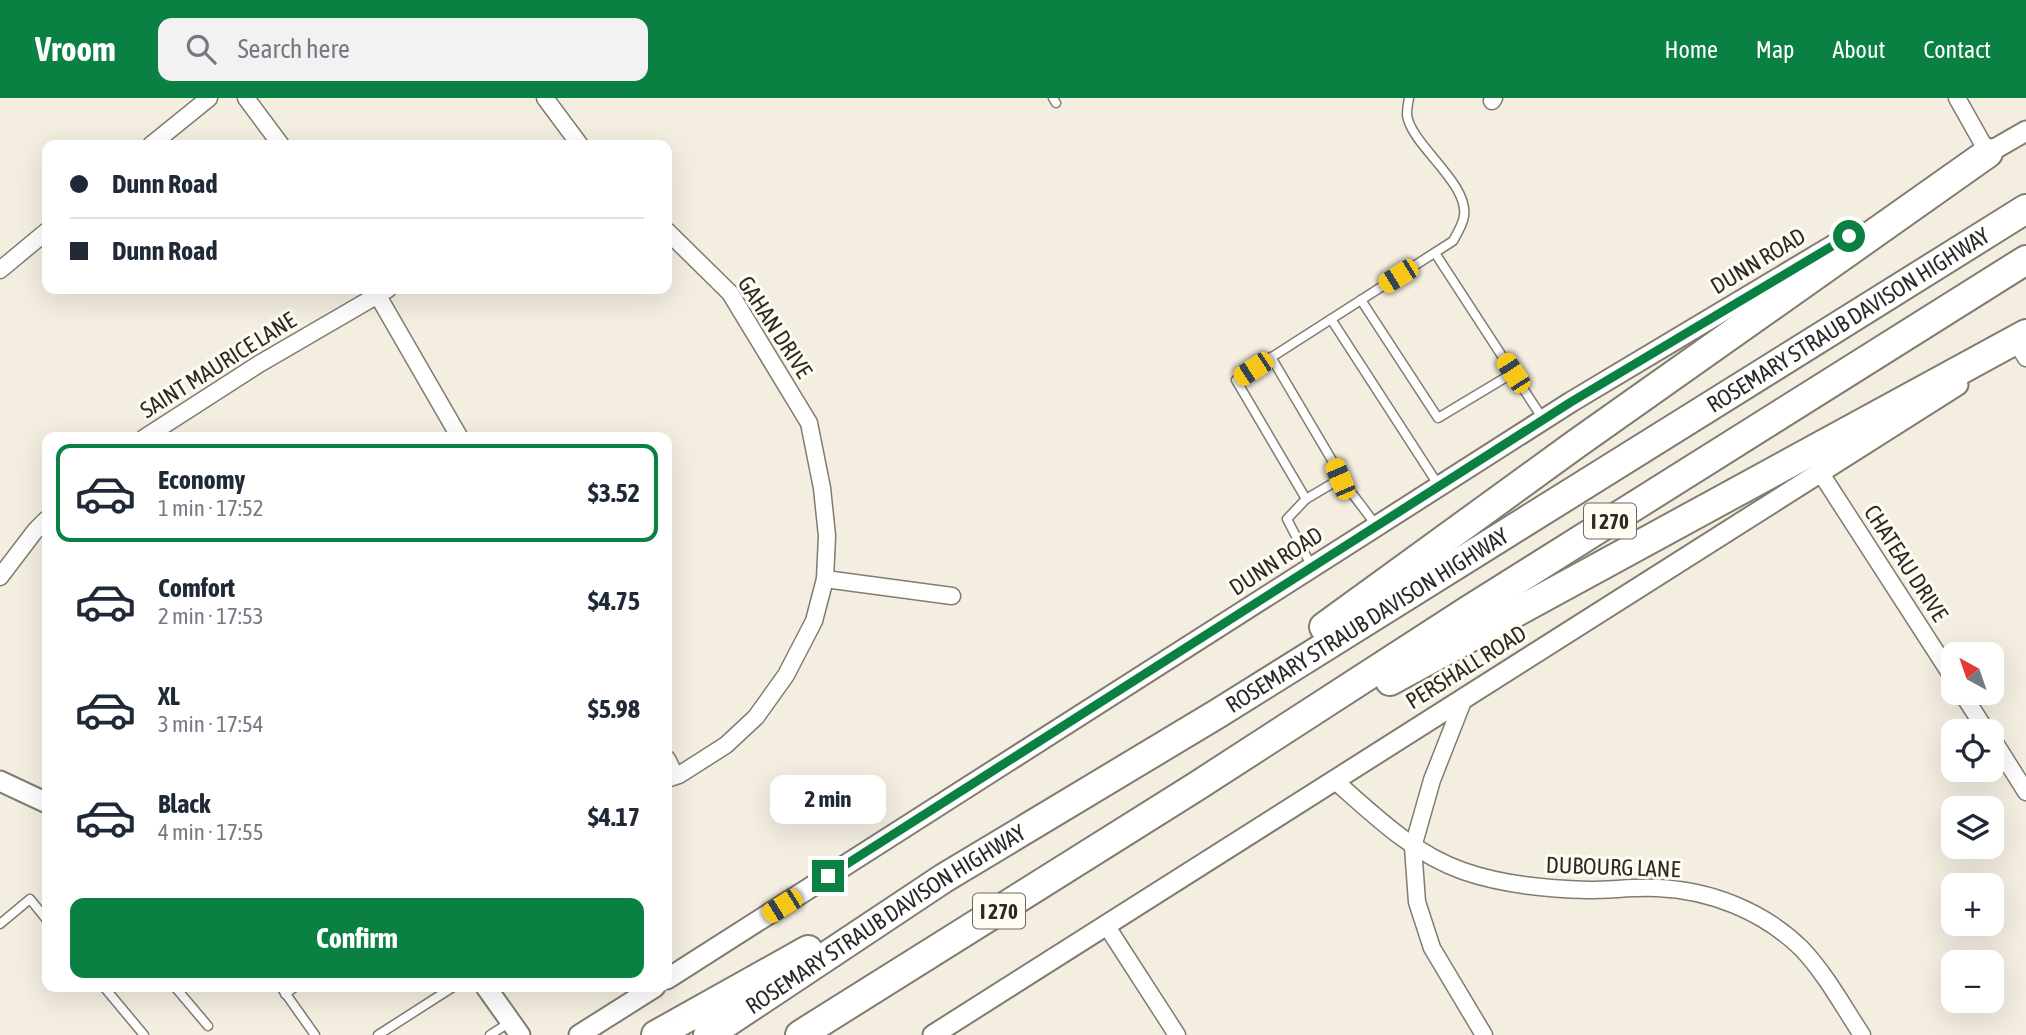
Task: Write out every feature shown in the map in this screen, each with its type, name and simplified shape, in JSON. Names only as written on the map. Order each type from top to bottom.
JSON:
[{"type":"highway","points":[[1217,714],[1246,684],[1587,436],[1988,153]]},
{"type":"highway","name":"ROSEMARY STRAUB DAVISON HIGHWAY","points":[[708,1035],[944,878],[1217,714],[2026,209]]},
{"type":"highway","name":"ROSEMARY STRAUB DAVISON HIGHWAY","points":[[800,1035],[2026,260]]},
{"type":"highway","points":[[1197,786],[2024,345]]},
{"type":"highway","points":[[656,1035],[757,976],[944,878]]},
{"type":"street","points":[[157,140],[209,98]]},
{"type":"street","points":[[246,98],[277,140]]},
{"type":"street","points":[[544,98],[576,140]]},
{"type":"street","points":[[1957,98],[1988,153]]},
{"type":"street","name":"DUNN ROAD","points":[[672,976],[1543,419],[2026,131]]},
{"type":"street","points":[[0,270],[42,235]]},
{"type":"street","name":"GAHAN DRIVE","points":[[672,236],[730,293],[809,423],[822,488],[827,536],[825,579],[814,621],[786,675],[756,717],[726,745],[672,777]]},
{"type":"street","name":"SAINT MAURICE LANE","points":[[153,432],[375,294]]},
{"type":"street","points":[[382,294],[457,432]]},
{"type":"street","name":"PERSHALL ROAD","points":[[933,1035],[1465,696],[2024,345]]},
{"type":"street","name":"CHATEAU DRIVE","points":[[1820,472],[1941,659]]},
{"type":"street","points":[[0,577],[42,524]]},
{"type":"street","points":[[825,579],[952,596]]},
{"type":"street","points":[[1465,696],[1432,780],[1413,848],[1417,902],[1432,948],[1484,1035]]},
{"type":"street","points":[[2004,757],[2026,792]]},
{"type":"street","name":"DUBOURG LANE","points":[[1334,780],[1413,848],[1463,871],[1525,886],[1590,890],[1658,888],[1711,896],[1735,904],[1780,931],[1802,949],[1862,1035]]},
{"type":"street","points":[[0,781],[42,801]]},
{"type":"street","points":[[1106,925],[1177,1035]]},
{"type":"street","points":[[490,992],[515,1028]]},
{"type":"street","points":[[579,1035],[646,992]]},
{"type":"lane","points":[[1306,499],[1236,380],[1453,241],[1464,216],[1464,206],[1453,182],[1412,129],[1407,115],[1409,98]]},
{"type":"lane","points":[[1435,253],[1543,419]]},
{"type":"lane","points":[[1361,300],[1438,418],[1513,373]]},
{"type":"lane","points":[[1331,319],[1439,486]]},
{"type":"lane","points":[[1271,357],[1333,462],[1340,479],[1376,526]]},
{"type":"lane","points":[[1312,567],[1287,519],[1306,499],[1340,479]]},
{"type":"lane","points":[[0,924],[30,899],[42,914]]},
{"type":"lane","points":[[108,992],[144,1035]]},
{"type":"lane","points":[[178,992],[208,1026]]},
{"type":"lane","points":[[284,992],[315,1035]]},
{"type":"lane","points":[[378,1035],[445,992]]},
{"type":"lane","points":[[490,1035],[515,1028]]},
{"type":"route","points":[[828,876],[1571,402],[1849,236]]}]
